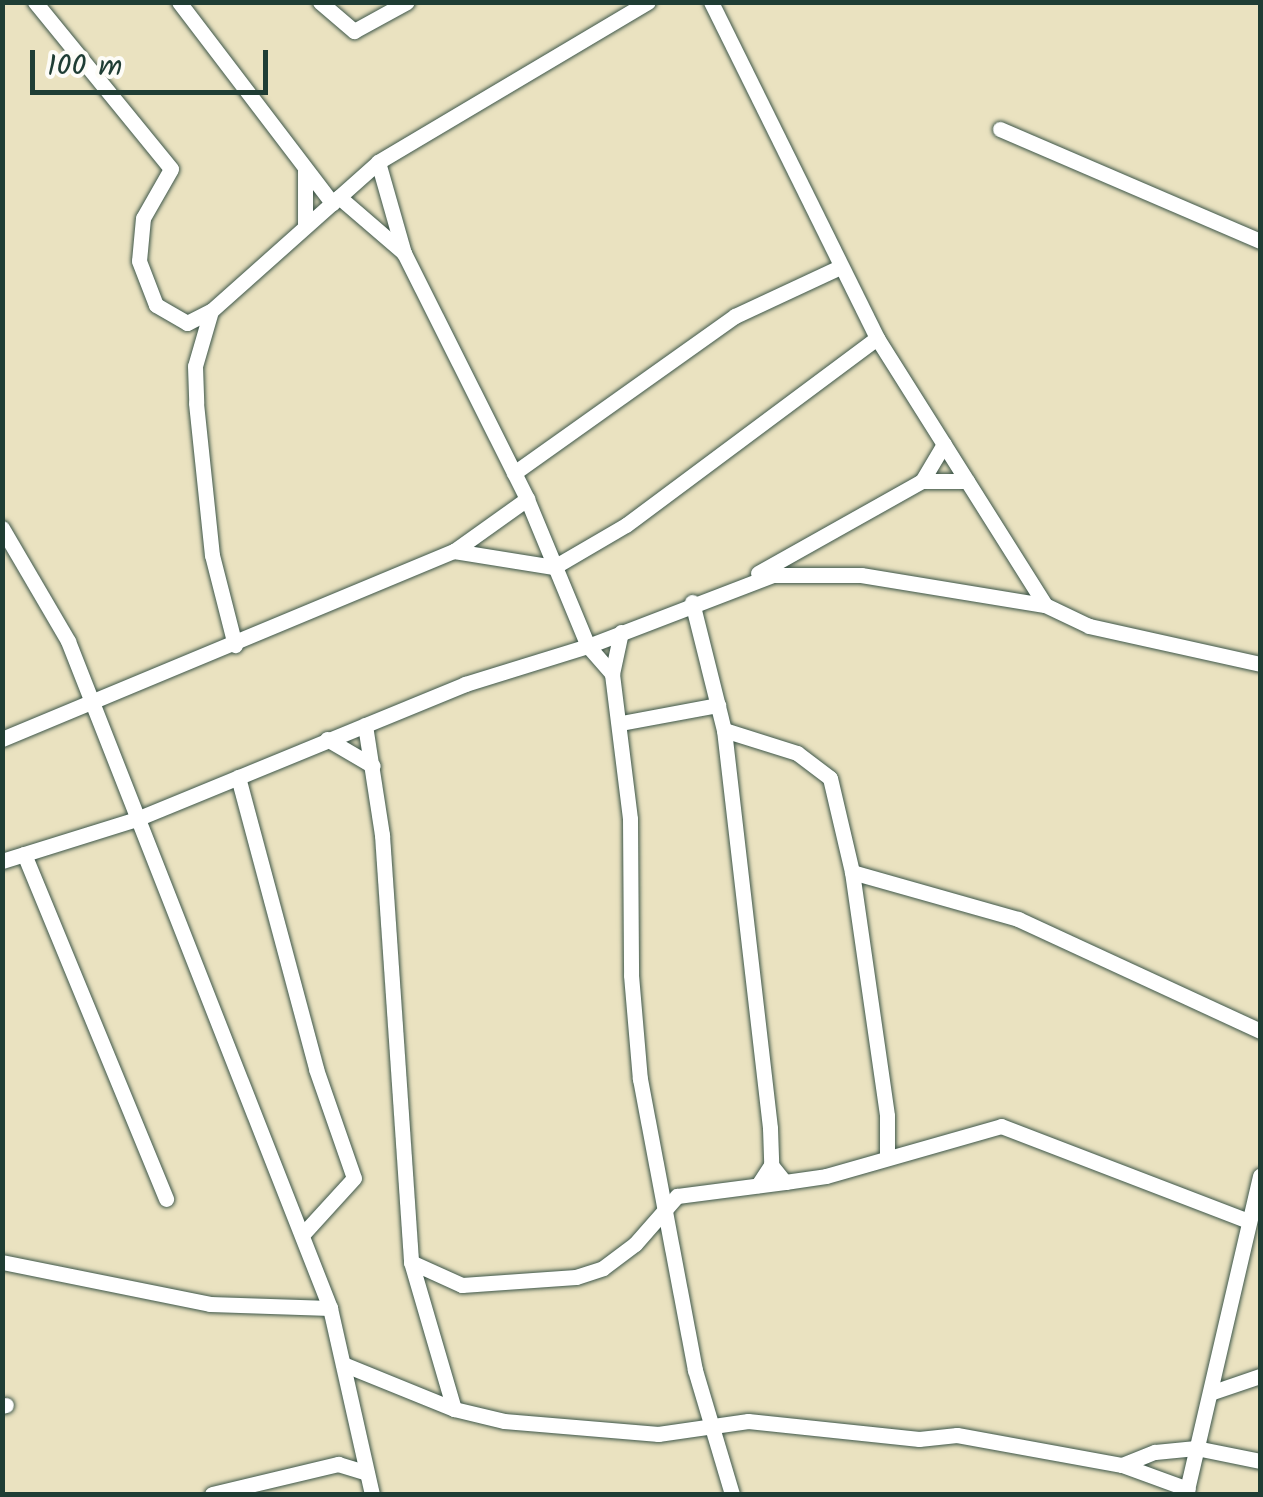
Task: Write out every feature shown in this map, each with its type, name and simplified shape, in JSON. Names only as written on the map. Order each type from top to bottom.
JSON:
[{"type":"street","points":[[35,2],[172,170],[142,218],[138,262],[148,292],[176,320],[187,322],[211,310],[378,162],[648,2]]},
{"type":"street","points":[[179,2],[306,170],[336,200],[404,254]]},
{"type":"street","points":[[320,2],[354,32],[406,2]]},
{"type":"street","points":[[710,2],[757,86],[838,268],[877,338],[1045,605]]},
{"type":"street","points":[[1000,130],[1260,241]]},
{"type":"street","points":[[378,162],[404,254],[527,499],[588,646],[612,674]]},
{"type":"street","points":[[305,226],[306,170]]},
{"type":"street","points":[[514,473],[735,316],[838,268]]},
{"type":"street","points":[[211,310],[195,366],[196,402],[212,555],[235,645]]},
{"type":"street","points":[[454,551],[554,568],[626,525],[877,338]]},
{"type":"street","points":[[922,481],[944,444]]},
{"type":"street","points":[[2,861],[134,820],[464,684],[622,632],[746,580],[922,481],[967,481]]},
{"type":"street","points":[[2,739],[89,708],[454,551],[527,499]]},
{"type":"street","points":[[2,528],[8,547],[68,641],[89,708],[330,1308],[372,1494]]},
{"type":"street","points":[[746,580],[860,575],[1045,605],[1089,626],[1260,664]]},
{"type":"street","points":[[692,602],[724,730],[771,1165],[785,1182]]},
{"type":"street","points":[[622,632],[612,674],[630,819],[631,975],[660,1210],[711,1430],[732,1494]]},
{"type":"street","points":[[621,723],[718,705]]},
{"type":"street","points":[[365,725],[373,766],[411,1262],[443,1386],[454,1409]]},
{"type":"street","points":[[724,730],[817,763],[836,797],[852,872],[887,1116],[887,1157]]},
{"type":"street","points":[[327,738],[373,766]]},
{"type":"street","points":[[238,777],[316,1070],[354,1178],[302,1235]]},
{"type":"street","points":[[24,854],[166,1199]]},
{"type":"street","points":[[852,872],[1018,920],[1260,1031]]},
{"type":"street","points":[[411,1262],[462,1285],[549,1280],[603,1268],[635,1244],[660,1210],[695,1191],[785,1182],[887,1157],[954,1135],[1014,1128],[1082,1160],[1248,1221]]},
{"type":"street","points":[[758,1185],[771,1165]]},
{"type":"street","points":[[344,1364],[454,1409],[573,1430],[711,1430],[748,1421],[920,1439],[957,1436],[1122,1464],[1187,1492],[1259,1184]]},
{"type":"street","points":[[635,1244],[668,1244]]},
{"type":"street","points":[[2,1262],[210,1304],[330,1308]]},
{"type":"street","points":[[1210,1393],[1260,1376]]},
{"type":"street","points":[[430,1400],[443,1386]]},
{"type":"street","points":[[212,1494],[338,1464],[362,1440]]},
{"type":"street","points":[[1122,1464],[1155,1452],[1196,1448],[1260,1462]]},
{"type":"street","points":[[338,1464],[367,1474]]}]
